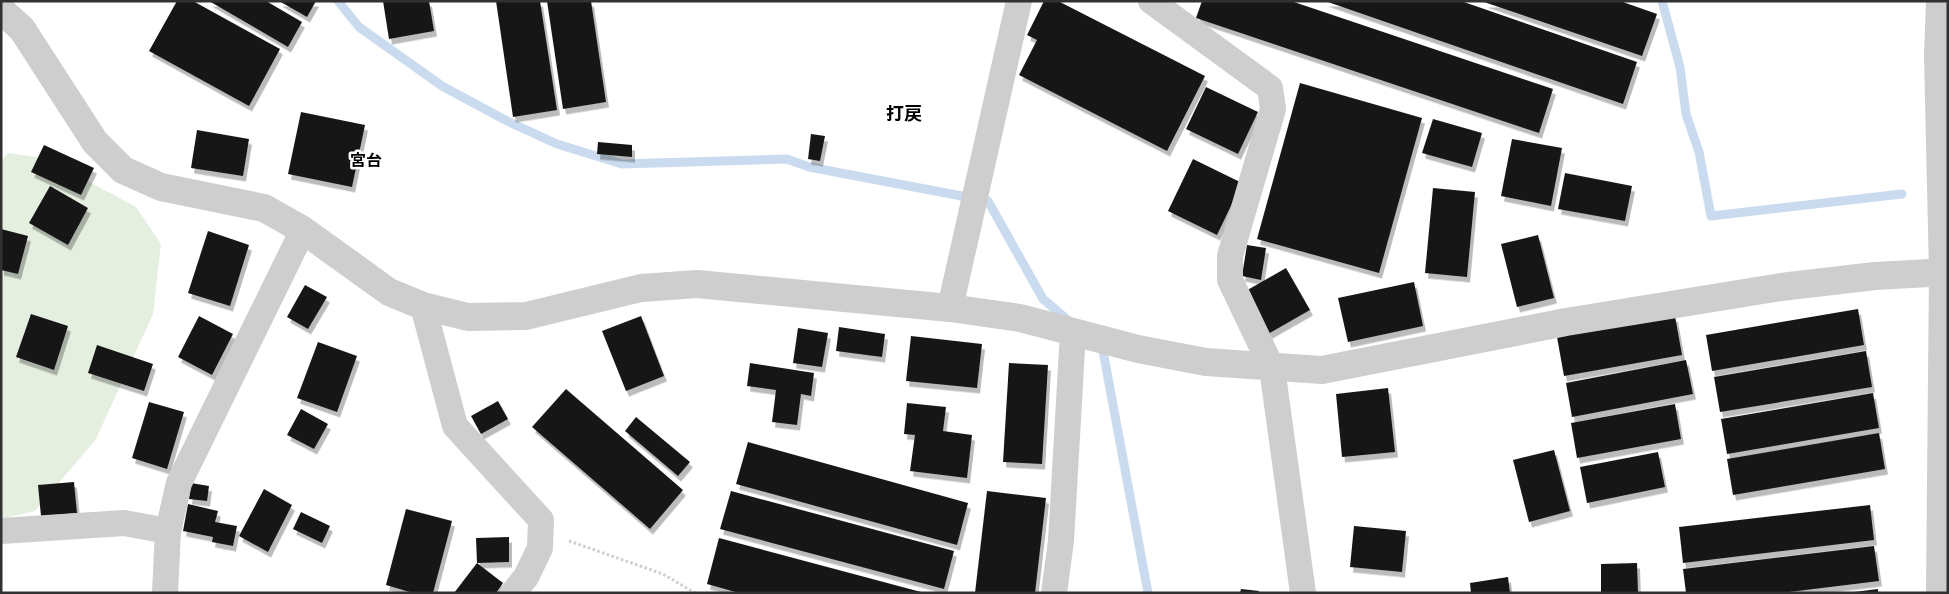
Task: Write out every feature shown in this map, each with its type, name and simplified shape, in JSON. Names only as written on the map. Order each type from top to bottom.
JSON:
[{"type":"street","points":[[6,1],[1,10],[22,29],[95,142],[123,170],[161,187],[264,208],[303,230],[390,292],[423,306],[468,317],[526,316],[640,288],[697,284],[950,308],[1020,318],[1138,349],[1206,362],[1322,370],[1566,322],[1781,287],[1875,276],[1945,272]]},
{"type":"street","points":[[950,308],[1019,1]]},
{"type":"street","points":[[1151,1],[1270,88],[1272,109],[1230,256],[1230,280],[1272,368],[1304,593]]},
{"type":"street","points":[[1940,1],[1938,55],[1945,272],[1940,593]]},
{"type":"street","points":[[165,593],[168,531],[179,483],[303,230]]},
{"type":"street","points":[[423,306],[455,426],[541,520],[540,548],[526,577],[513,593]]},
{"type":"street","points":[[1054,593],[1061,541],[1073,332]]},
{"type":"street","points":[[1,531],[124,523],[168,531]]},
{"type":"path","points":[[540,530],[664,574],[695,593]]},
{"type":"green space","points":[[8,153],[45,158],[136,207],[161,244],[153,314],[96,439],[35,511],[1,519],[1,161]]},
{"type":"building","points":[[177,1],[193,1],[280,49],[249,106],[149,51]]},
{"type":"building","points":[[209,1],[266,1],[302,22],[288,47]]},
{"type":"building","points":[[279,1],[316,1],[307,17]]},
{"type":"building","points":[[383,1],[429,1],[434,31],[389,39]]},
{"type":"building","points":[[496,1],[540,1],[557,110],[513,117]]},
{"type":"building","points":[[547,1],[591,1],[606,102],[563,109]]},
{"type":"building","points":[[1044,1],[1058,1],[1205,76],[1167,151],[1019,75],[1037,40],[1027,35]]},
{"type":"building","points":[[1202,1],[1291,1],[1553,89],[1539,133],[1196,18]]},
{"type":"building","points":[[1325,1],[1461,1],[1637,62],[1623,104]]},
{"type":"building","points":[[1620,1],[1657,14],[1642,56],[1484,2]]},
{"type":"building","points":[[1300,83],[1422,118],[1379,273],[1257,239]]},
{"type":"building","points":[[1206,87],[1258,112],[1238,154],[1186,129]]},
{"type":"building","points":[[301,112],[365,125],[352,187],[288,174]]},
{"type":"building","points":[[1433,119],[1482,133],[1472,167],[1422,153]]},
{"type":"building","points":[[197,130],[249,139],[243,176],[191,168]]},
{"type":"building","points":[[811,134],[825,136],[820,161],[808,159]]},
{"type":"building","points":[[1512,139],[1562,148],[1551,206],[1501,196]]},
{"type":"building","points":[[598,142],[632,145],[632,157],[597,154]]},
{"type":"building","points":[[44,145],[94,168],[81,195],[31,172]]},
{"type":"building","points":[[1193,159],[1242,183],[1217,235],[1168,211]]},
{"type":"building","points":[[1565,173],[1632,186],[1625,221],[1558,209]]},
{"type":"building","points":[[50,186],[88,208],[68,245],[29,223]]},
{"type":"building","points":[[1433,188],[1475,192],[1467,277],[1425,273]]},
{"type":"building","points":[[1,229],[28,236],[18,274],[1,270]]},
{"type":"building","points":[[208,231],[249,245],[230,306],[188,293]]},
{"type":"building","points":[[1538,235],[1554,298],[1517,307],[1501,244]]},
{"type":"building","points":[[1247,245],[1266,248],[1261,280],[1242,276]]},
{"type":"building","points":[[1286,268],[1310,310],[1268,334],[1244,292]]},
{"type":"building","points":[[1414,282],[1423,326],[1348,342],[1338,298]]},
{"type":"building","points":[[305,285],[327,297],[308,329],[287,317]]},
{"type":"building","points":[[1858,309],[1864,345],[1712,371],[1706,335]]},
{"type":"building","points":[[31,314],[68,326],[54,370],[16,357]]},
{"type":"building","points":[[199,316],[233,334],[212,375],[178,357]]},
{"type":"building","points":[[641,316],[664,376],[626,391],[602,331]]},
{"type":"building","points":[[1675,316],[1682,355],[1564,376],[1557,337]]},
{"type":"building","points":[[839,327],[885,334],[882,357],[836,351]]},
{"type":"building","points":[[798,328],[828,333],[822,367],[793,363]]},
{"type":"building","points":[[911,336],[982,344],[977,388],[906,381]]},
{"type":"building","points":[[318,342],[357,356],[337,412],[297,398]]},
{"type":"building","points":[[97,345],[153,364],[144,391],[88,373]]},
{"type":"building","points":[[1866,351],[1872,387],[1720,412],[1714,377]]},
{"type":"building","points":[[1686,360],[1693,394],[1572,417],[1566,383]]},
{"type":"building","points":[[750,363],[814,373],[811,396],[801,394],[797,425],[772,422],[776,390],[747,386]]},
{"type":"building","points":[[1009,363],[1048,365],[1042,464],[1003,462]]},
{"type":"building","points":[[1388,388],[1395,452],[1342,457],[1336,394]]},
{"type":"building","points":[[566,389],[683,490],[650,529],[532,427]]},
{"type":"building","points":[[1873,393],[1879,428],[1727,454],[1721,419]]},
{"type":"building","points":[[498,401],[508,419],[481,434],[471,416]]},
{"type":"building","points":[[149,402],[184,412],[167,469],[132,458]]},
{"type":"building","points":[[907,403],[946,407],[943,431],[972,435],[967,478],[910,471],[915,435],[904,434]]},
{"type":"building","points":[[1675,404],[1681,439],[1577,458],[1571,423]]},
{"type":"building","points":[[301,409],[328,424],[314,449],[287,435]]},
{"type":"building","points":[[636,417],[690,462],[678,476],[625,431]]},
{"type":"building","points":[[1879,433],[1885,469],[1733,495],[1727,459]]},
{"type":"building","points":[[748,442],[968,503],[957,545],[736,484]]},
{"type":"building","points":[[1554,450],[1570,511],[1529,522],[1513,460]]},
{"type":"building","points":[[1658,452],[1665,487],[1587,503],[1580,467]]},
{"type":"building","points":[[74,482],[77,513],[41,516],[38,485]]},
{"type":"building","points":[[191,483],[209,486],[207,501],[189,499]]},
{"type":"building","points":[[264,489],[292,505],[268,552],[239,536]]},
{"type":"building","points":[[731,491],[954,551],[944,589],[720,529]]},
{"type":"building","points":[[987,491],[1046,498],[1035,593],[975,593]]},
{"type":"building","points":[[188,504],[218,511],[215,522],[237,526],[233,546],[212,542],[213,537],[183,531]]},
{"type":"building","points":[[1870,505],[1874,540],[1683,563],[1679,527]]},
{"type":"building","points":[[406,509],[452,521],[433,593],[413,593],[386,585]]},
{"type":"building","points":[[301,512],[330,526],[322,543],[293,529]]},
{"type":"building","points":[[1354,526],[1406,531],[1402,572],[1350,567]]},
{"type":"building","points":[[509,537],[509,562],[477,563],[476,538]]},
{"type":"building","points":[[719,538],[921,593],[739,593],[707,584]]},
{"type":"building","points":[[1874,546],[1879,581],[1781,593],[1686,593],[1683,569]]},
{"type":"building","points":[[477,563],[503,583],[496,593],[454,593]]},
{"type":"building","points":[[1637,563],[1638,593],[1601,593],[1601,564]]},
{"type":"building","points":[[1508,577],[1510,593],[1471,593],[1470,583]]},
{"type":"building","points":[[1241,589],[1259,591],[1258,593],[1240,593]]},
{"type":"building","points":[[1878,589],[1878,593],[1854,593],[1854,592]]},
{"type":"waterway","points":[[338,1],[359,27],[442,86],[507,121],[557,144],[622,164],[787,159],[809,167],[988,201],[1043,299],[1070,322]]},
{"type":"waterway","points":[[1662,1],[1680,67],[1686,114],[1699,152],[1711,216],[1902,194]]},
{"type":"waterway","points":[[1096,345],[1103,351],[1148,593]]},
{"type":"district","name":"打戻","points":[[904,114]]},
{"type":"district","name":"宮台","points":[[366,160]]}]
